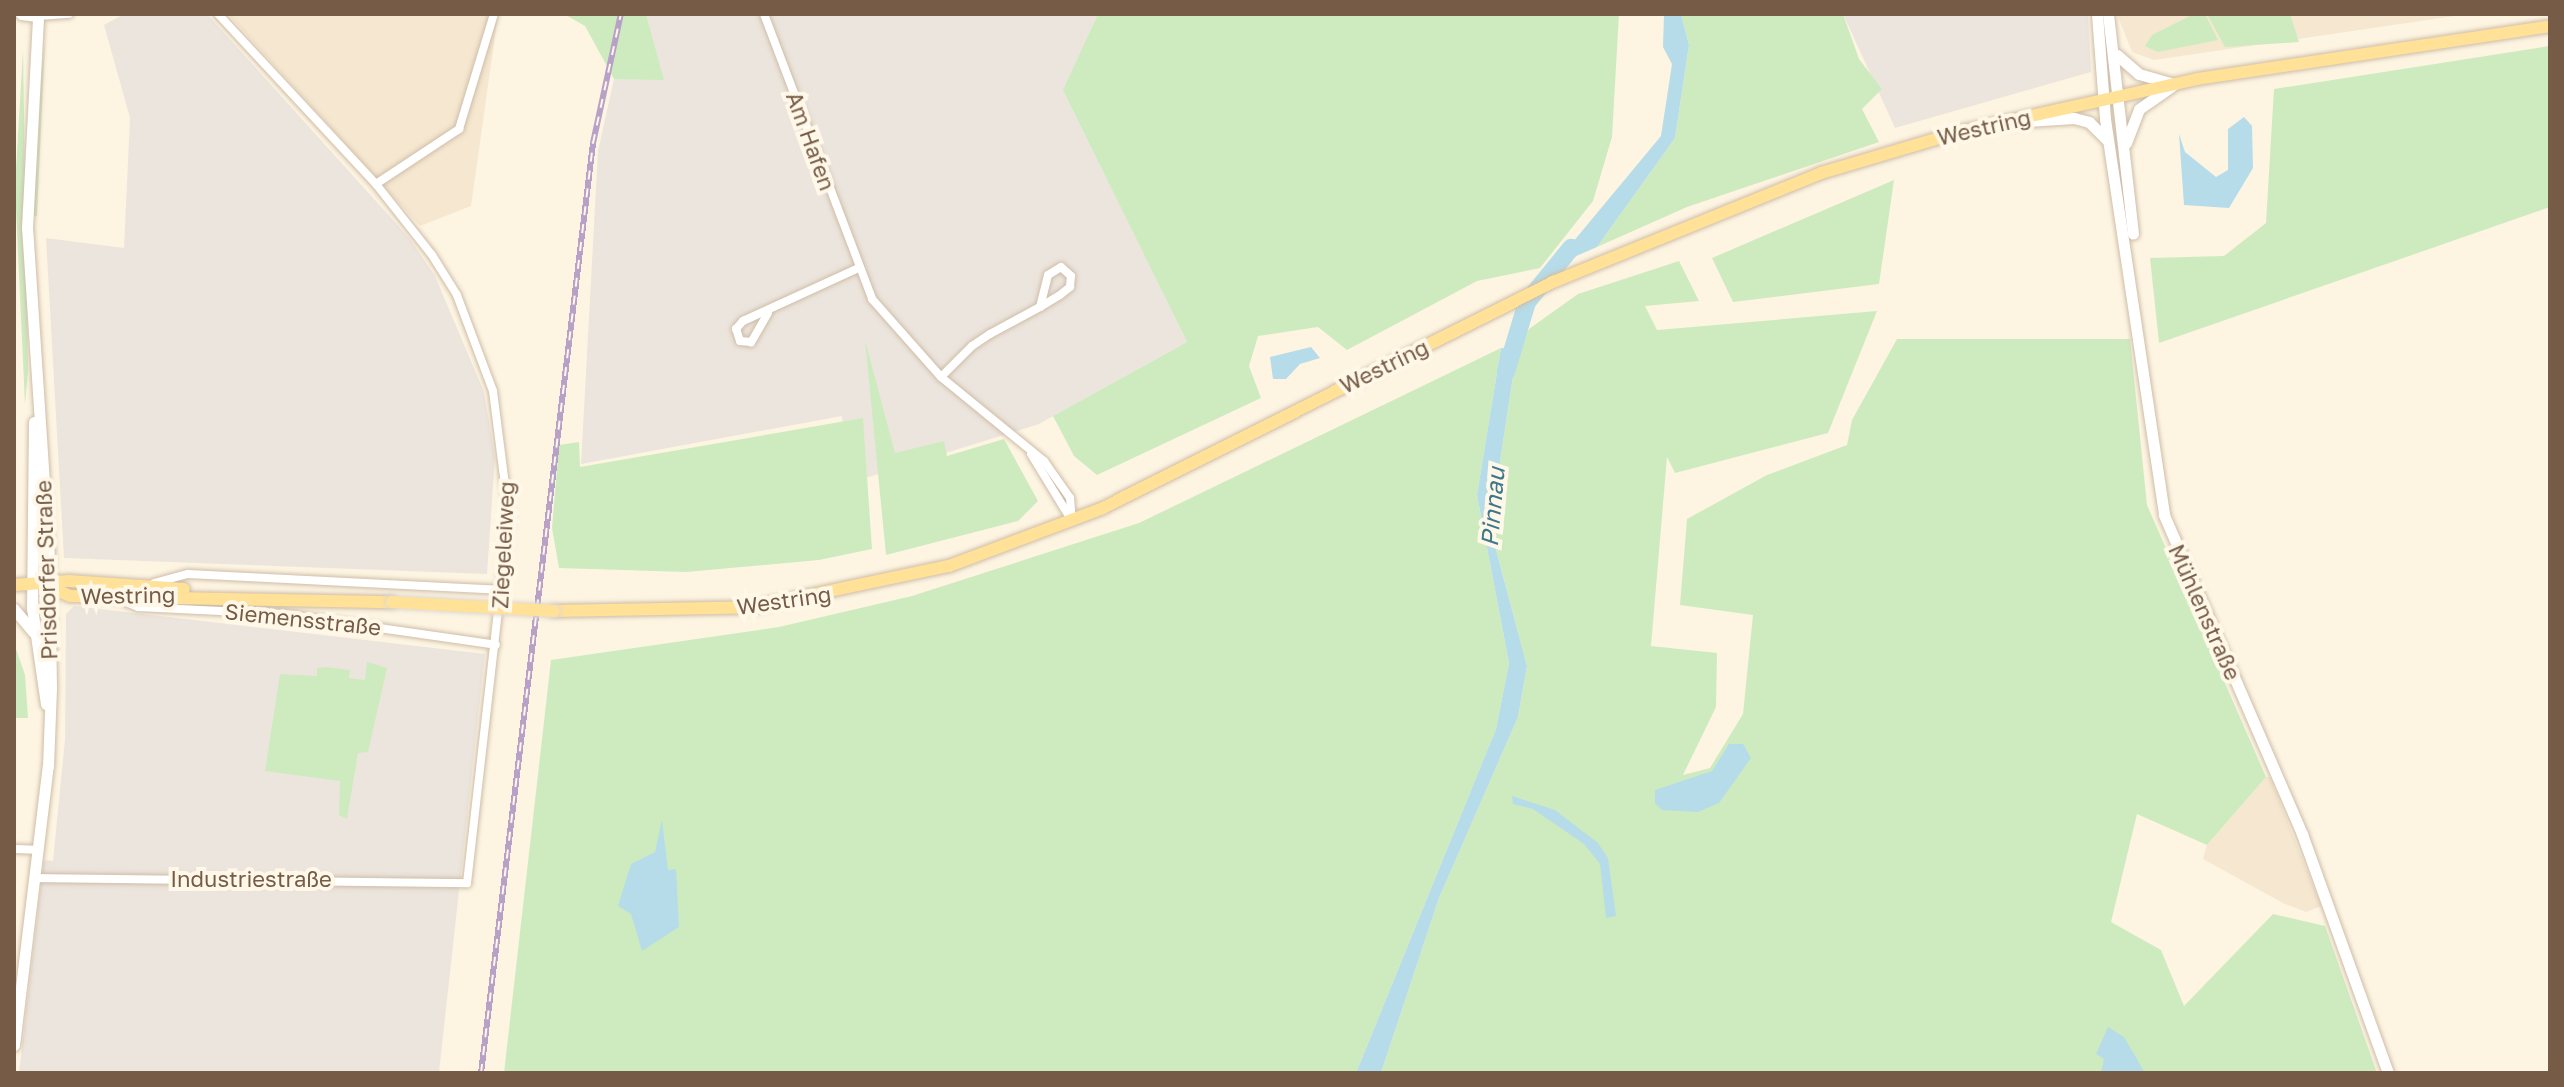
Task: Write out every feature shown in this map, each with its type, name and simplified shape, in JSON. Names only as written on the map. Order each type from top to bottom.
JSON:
[{"type":"main road","points":[[21,14],[38,16]]},
{"type":"main road","name":"Mühlenstraße","points":[[2097,14],[2110,144],[2134,291],[2164,515],[2333,917],[2388,1073]]},
{"type":"main road","name":"Mühlenstraße","points":[[2108,14],[2115,52],[2134,291]]},
{"type":"main road","name":"Prisdorfer Straße","points":[[14,1045],[50,730],[49,587],[35,410],[27,228],[38,16]]},
{"type":"main road","name":"Westring","points":[[14,585],[49,587],[70,596],[210,594],[554,611],[662,613],[783,602],[935,569],[1072,521],[1460,328],[1675,228],[1821,173],[2104,98],[2175,84],[2550,26]]},
{"type":"main road","points":[[2115,52],[2134,71],[2175,84]]},
{"type":"main road","points":[[2124,151],[2139,109],[2175,84]]},
{"type":"main road","points":[[2011,122],[2074,118],[2101,130],[2110,144]]},
{"type":"main road","name":"Prisdorfer Straße","points":[[35,410],[30,452],[32,586],[35,634],[50,730]]},
{"type":"main road","name":"Westring","points":[[49,587],[69,581],[154,583],[210,594]]},
{"type":"main road","points":[[14,609],[35,634]]},
{"type":"street","points":[[38,16],[69,14]]},
{"type":"street","name":"Ziegeleiweg","points":[[218,14],[376,184],[457,295],[493,391],[508,485],[504,590],[467,883]]},
{"type":"street","points":[[376,184],[459,129],[494,14]]},
{"type":"street","name":"Am Hafen","points":[[764,14],[872,299],[941,377],[1025,444],[1065,489],[1072,521]]},
{"type":"street","points":[[941,377],[972,346],[1040,307],[1070,287],[1071,276],[1061,267],[1048,275],[1040,307]]},
{"type":"street","points":[[768,313],[859,268]]},
{"type":"street","name":"Siemensstraße","points":[[154,583],[211,575],[504,590]]},
{"type":"street","name":"Siemensstraße","points":[[112,595],[138,607],[335,620],[496,645]]},
{"type":"street","points":[[14,849],[37,850]]},
{"type":"street","name":"Industriestraße","points":[[34,878],[467,883]]},
{"type":"shaded area","points":[[124,14],[207,14],[410,239],[435,276],[484,392],[495,457],[487,574],[64,558],[46,238],[124,248],[130,118],[104,25]]},
{"type":"shaded area","points":[[228,14],[498,14],[471,206],[420,226]]},
{"type":"shaded area","points":[[646,14],[1098,14],[1064,91],[1187,342],[1039,424],[846,484],[842,416],[581,464],[598,151],[614,79],[663,79]]},
{"type":"shaded area","points":[[1843,14],[2088,14],[2091,72],[1895,128]]},
{"type":"shaded area","points":[[2117,14],[2468,14],[2154,60],[2132,52]]},
{"type":"shaded area","points":[[74,606],[485,654],[439,1073],[19,1073],[44,860],[53,861],[65,739],[66,614]]},
{"type":"shaded area","points":[[2266,777],[2270,777],[2321,906],[2306,912],[2283,903],[2203,859],[2207,845]]},
{"type":"green space","points":[[564,14],[646,14],[664,80],[614,79],[585,26]]},
{"type":"green space","points":[[1098,14],[1619,14],[1612,137],[1593,201],[1540,268],[1477,281],[1347,350],[1318,327],[1258,336],[1249,366],[1261,398],[1097,475],[1074,456],[1053,416],[1187,342],[1063,90]]},
{"type":"green space","points":[[1681,14],[1843,14],[1859,59],[1882,89],[1862,109],[1879,142],[1687,207],[1597,247],[1675,138],[1689,45]]},
{"type":"green space","points":[[2194,14],[2205,14],[2218,40],[2158,52],[2145,46],[2152,35]]},
{"type":"green space","points":[[2207,14],[2290,14],[2299,42],[2225,47]]},
{"type":"green space","points":[[45,42],[37,216],[34,216],[33,155]]},
{"type":"green space","points":[[2550,46],[2550,207],[2159,343],[2150,258],[2224,256],[2266,223],[2274,89]]},
{"type":"green space","points":[[23,49],[28,371],[25,405],[15,187]]},
{"type":"green space","points":[[1894,180],[1879,284],[1733,302],[1712,258]]},
{"type":"green space","points":[[1679,261],[1699,301],[1645,306],[1657,330],[1877,311],[1828,433],[1675,473],[1667,457],[1651,646],[1717,653],[1716,707],[1683,775],[1710,768],[1743,714],[1753,615],[1680,605],[1687,519],[1767,475],[1847,445],[1852,420],[1897,339],[2130,339],[2147,505],[2266,777],[2207,845],[2137,814],[2111,922],[2161,950],[2184,1006],[2273,914],[2325,926],[2377,1073],[1381,1073],[1439,898],[1518,717],[1527,666],[1496,550],[1496,488],[1517,350],[1529,329],[1578,294]]},
{"type":"green space","points":[[865,340],[895,453],[944,441],[947,456],[1004,439],[1038,501],[1018,521],[886,555]]},
{"type":"green space","points":[[1501,348],[1477,495],[1509,663],[1496,729],[1356,1073],[504,1073],[551,660],[779,627],[912,596],[1139,523]]},
{"type":"green space","points":[[863,418],[872,549],[819,560],[686,572],[559,568],[552,528],[559,445],[579,442],[580,467]]},
{"type":"green space","points":[[14,643],[25,675],[28,718],[14,718]]},
{"type":"green space","points":[[367,662],[387,668],[368,752],[358,753],[347,819],[339,815],[340,781],[265,771],[280,674],[317,676],[317,668],[326,667],[350,670],[349,678],[365,680]]},
{"type":"water","points":[[1664,14],[1681,14],[1689,45],[1675,138],[1597,247],[1553,266],[1661,136],[1672,64],[1663,47]]},
{"type":"water","points":[[2244,117],[2252,126],[2253,168],[2229,208],[2184,205],[2179,134],[2185,152],[2216,177],[2228,170],[2228,129]]},
{"type":"water","points":[[1311,347],[1320,358],[1300,364],[1286,379],[1273,379],[1270,357]]},
{"type":"water","points":[[1501,348],[1517,350],[1496,488],[1496,550],[1527,666],[1518,717],[1439,898],[1381,1073],[1356,1073],[1496,729],[1509,663],[1477,495]]},
{"type":"water","points":[[1729,744],[1743,744],[1751,758],[1719,803],[1698,812],[1662,810],[1655,803],[1655,790],[1712,771]]},
{"type":"water","points":[[1512,796],[1555,810],[1598,843],[1608,858],[1616,916],[1606,918],[1600,864],[1584,844],[1533,809],[1513,804]]},
{"type":"water","points":[[662,820],[668,870],[676,869],[679,927],[642,951],[631,914],[618,906],[631,864],[655,852]]},
{"type":"water","points":[[2108,1027],[2124,1037],[2145,1073],[2101,1073],[2104,1059],[2096,1054]]},
{"type":"waterway","name":"Pinnau","points":[[1506,372],[1527,302],[1571,248]]},
{"type":"railway","points":[[481,1073],[593,143],[621,14]]}]
